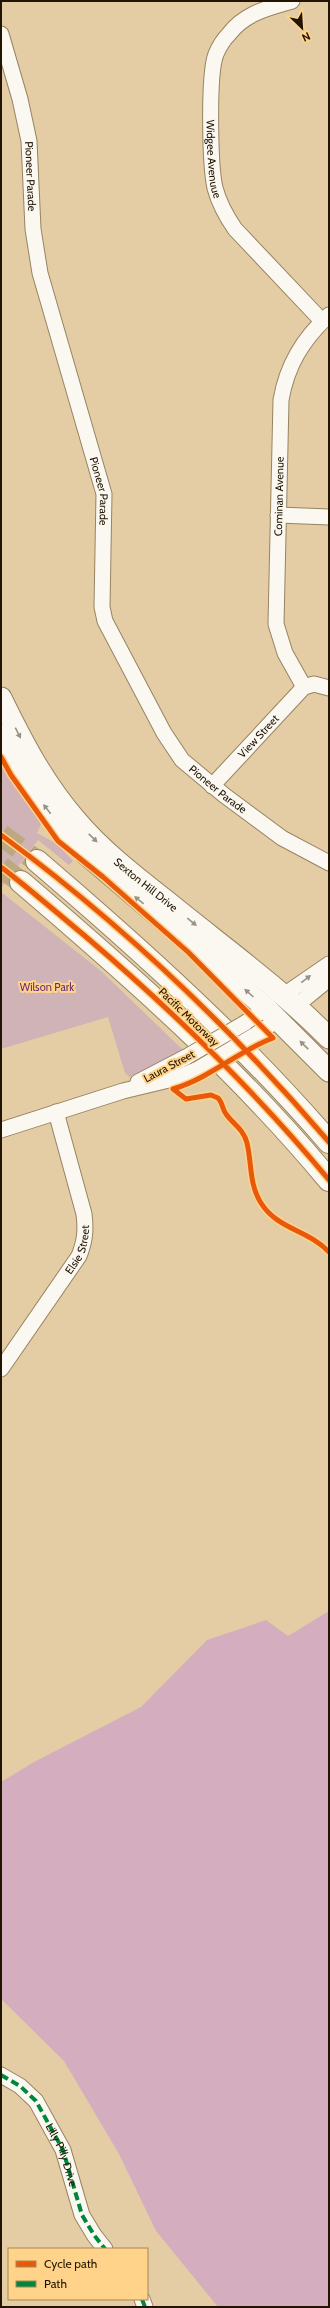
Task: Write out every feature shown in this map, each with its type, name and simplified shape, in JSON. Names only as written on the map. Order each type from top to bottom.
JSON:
[{"type":"highway","name":"Pacific Motorway","points":[[37,861],[147,956],[259,1065],[329,1142]]},
{"type":"highway","name":"Pacific Motorway","points":[[21,882],[130,975],[199,1039],[248,1089],[329,1180]]},
{"type":"street","name":"Widgee Avenuue","points":[[292,1],[253,14],[240,21],[228,34],[215,55],[212,86],[211,162],[215,189],[226,215],[235,229],[326,318]]},
{"type":"street","name":"Pioneer Parade","points":[[1,34],[20,99],[29,141],[33,228],[40,273],[104,494],[102,607],[105,621],[174,750],[191,769],[282,838],[329,863]]},
{"type":"street","name":"Cominan Avenue","points":[[304,687],[285,653],[276,624],[281,400],[285,378],[300,349],[326,318]]},
{"type":"street","points":[[278,515],[329,517]]},
{"type":"street","points":[[304,687],[314,684],[329,688]]},
{"type":"street","name":"View Street","points":[[212,786],[304,687]]},
{"type":"street","name":"Sexton Hill Drive","points":[[1,698],[34,764],[62,804],[89,834],[118,863],[290,1000],[329,1038]]},
{"type":"street","name":"Sexton Hill Drive","points":[[1,735],[39,798],[86,854],[272,1014],[329,1071]]},
{"type":"street","points":[[272,1014],[290,1000],[329,964]]},
{"type":"street","points":[[290,1000],[329,979]]},
{"type":"street","name":"Laura Street","points":[[112,1095],[186,1057],[245,1023],[272,1014]]},
{"type":"street","name":"Laura Street","points":[[1,1130],[112,1095],[170,1080],[198,1069],[257,1034],[272,1014]]},
{"type":"street","name":"Elsie Street","points":[[1,1369],[79,1256],[84,1245],[86,1227],[84,1214],[56,1112]]},
{"type":"street","name":"Lilly Pilly Drive","points":[[1,2075],[20,2086],[36,2101],[63,2150],[82,2215],[94,2235],[104,2248]]},
{"type":"green space","points":[[1,764],[41,824],[37,833],[57,844],[73,861],[69,865],[38,840],[1,888]]},
{"type":"green space","name":"Wilson Park","points":[[1,892],[101,971],[184,1051],[129,1077],[125,1073],[108,1017],[1,1049]]},
{"type":"shaded area","points":[[329,1611],[329,2307],[218,2307],[156,2231],[119,2154],[64,2061],[1,1999],[1,1782],[34,1762],[141,1707],[207,1640],[266,1620],[288,1636]]},
{"type":"tunnel","points":[[1,835],[37,861]]},
{"type":"tunnel","points":[[1,867],[21,882]]},
{"type":"marked path","points":[[1,2075],[20,2086],[36,2101],[63,2150],[82,2215],[94,2235],[104,2248]]},
{"type":"marked path","points":[[142,2300],[145,2307]]},
{"type":"cycle path","points":[[1,757],[11,775],[58,841],[103,877],[188,952],[273,1038],[260,1043],[199,1078],[173,1089],[186,1099],[211,1095],[218,1098],[226,1114],[246,1138],[254,1189],[261,1203],[275,1219],[312,1239],[329,1252]]},
{"type":"cycle path","points":[[1,835],[89,904],[174,979],[254,1059],[329,1142]]},
{"type":"cycle path","points":[[1,867],[118,964],[182,1023],[243,1084],[329,1180]]}]
